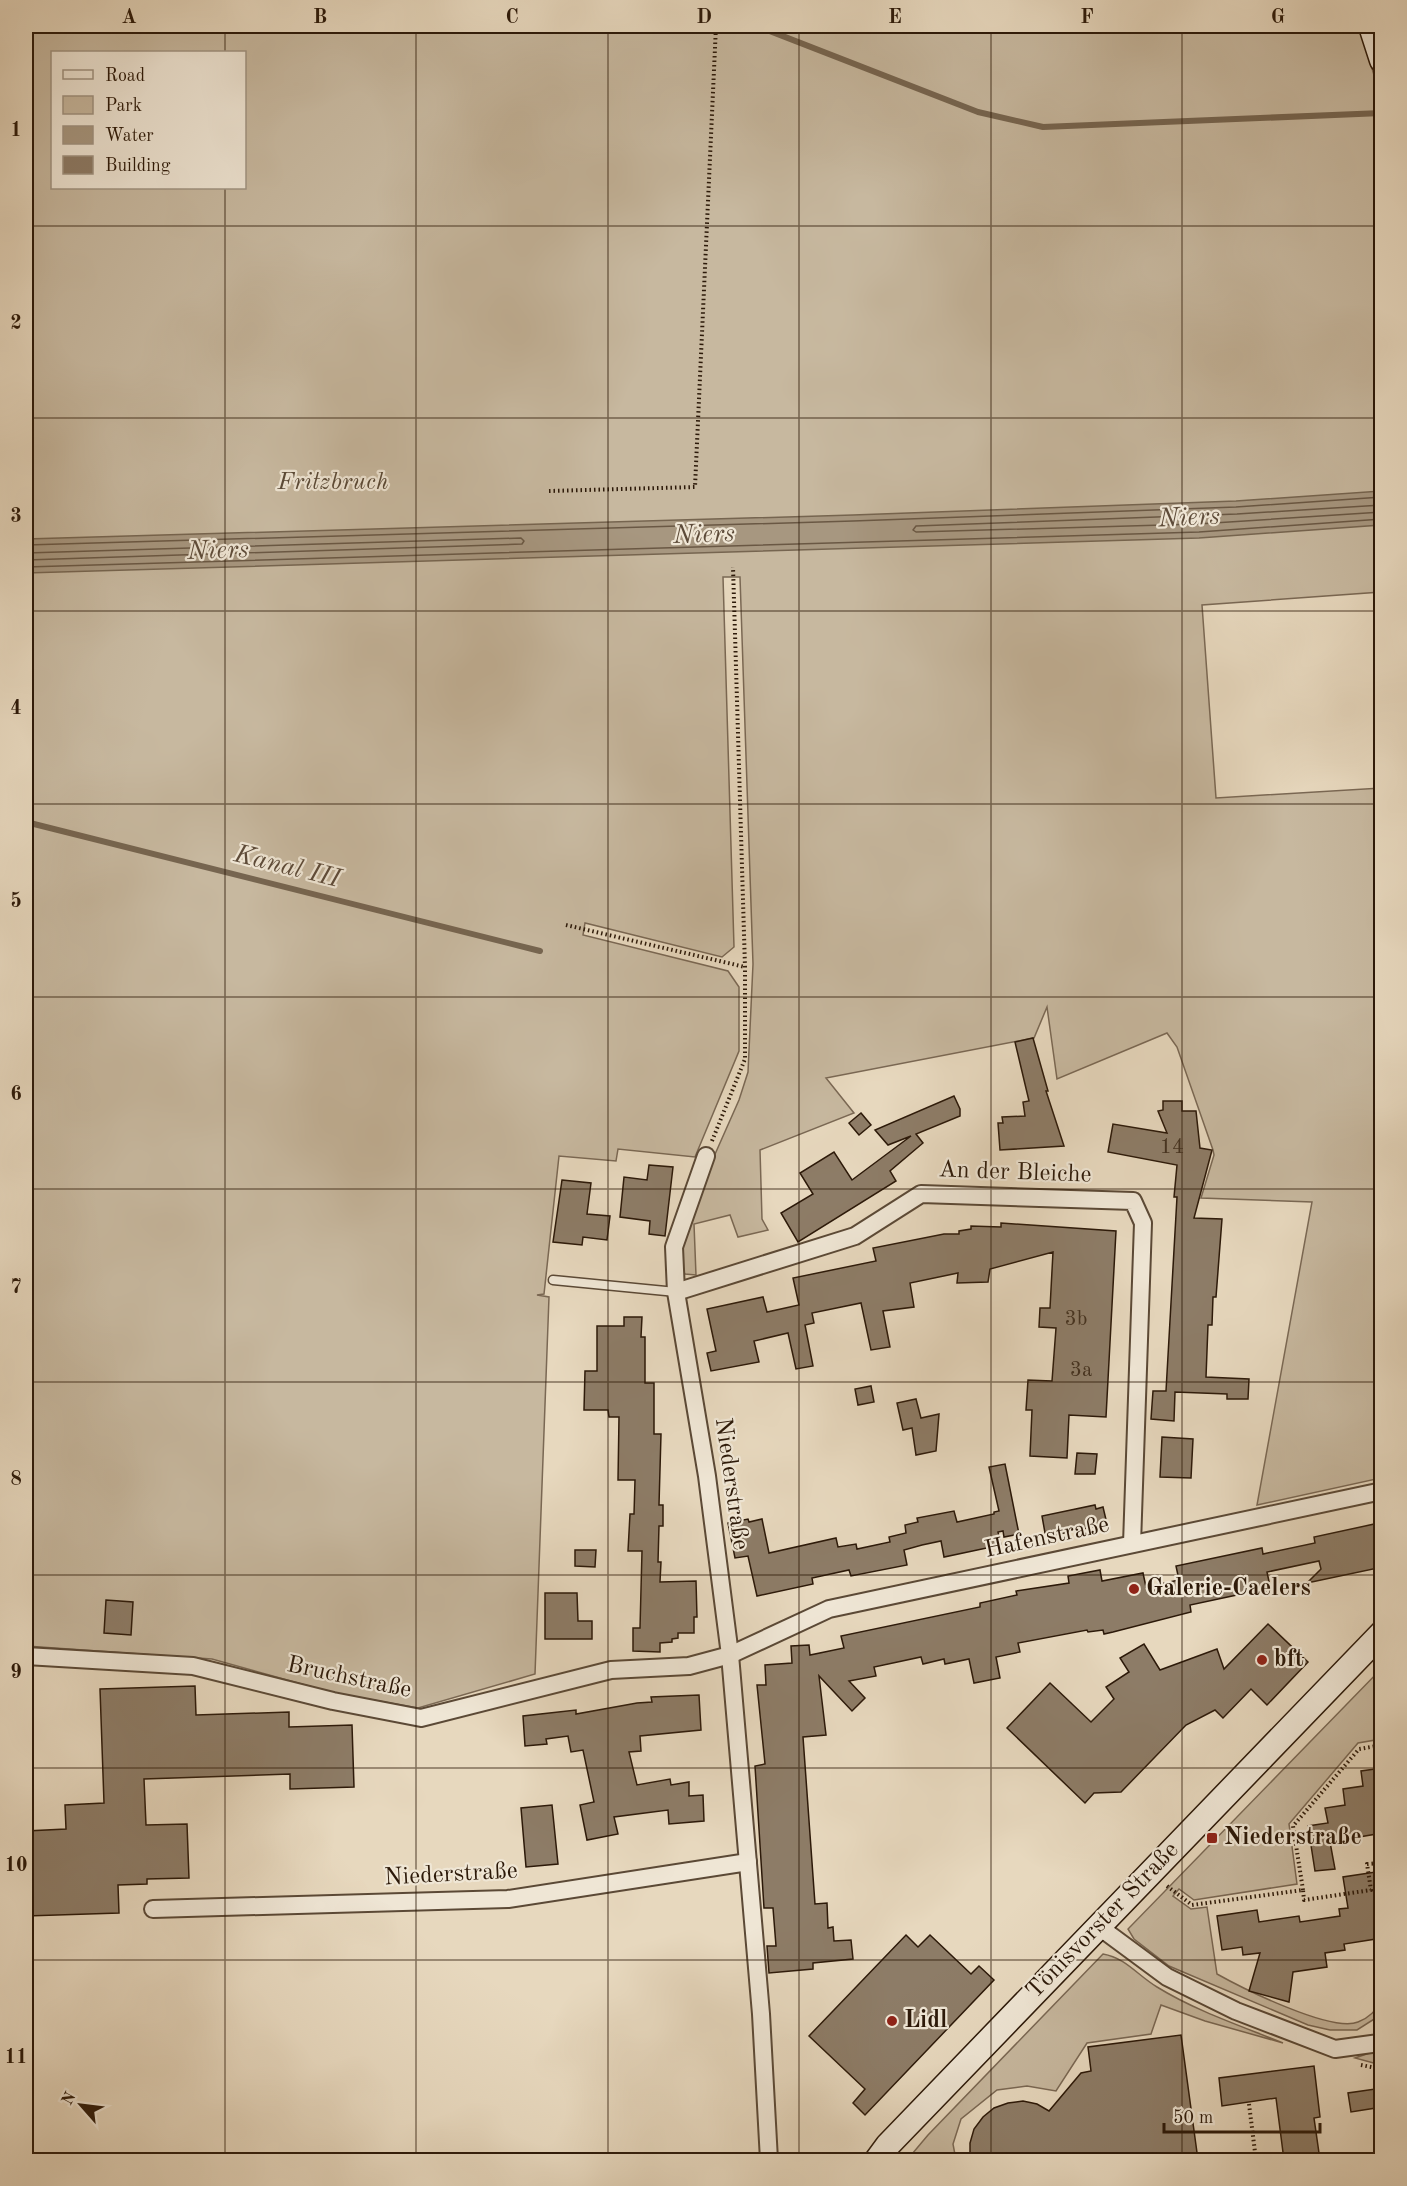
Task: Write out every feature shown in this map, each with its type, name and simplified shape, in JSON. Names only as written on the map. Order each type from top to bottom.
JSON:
[{"type":"main road","points":[[1371,26],[1382,60]]},
{"type":"main road","name":"Tönisvorster Straße","points":[[877,2160],[888,2145],[948,2081],[1382,1633]]},
{"type":"street","points":[[676,1292],[674,1247],[706,1156]]},
{"type":"street","name":"An der Bleiche","points":[[676,1292],[855,1236],[921,1194],[1133,1201],[1143,1223],[1132,1544]]},
{"type":"street","name":"Niederstraße","points":[[676,1292],[707,1476],[730,1655],[761,2014],[769,2160]]},
{"type":"street","name":"Hafenstraße","points":[[730,1655],[829,1609],[1382,1491]]},
{"type":"street","name":"Bruchstraße","points":[[26,1656],[193,1666],[333,1701],[421,1718],[611,1670],[688,1666],[730,1655]]},
{"type":"street","name":"Niederstraße","points":[[153,1909],[508,1899],[748,1862]]},
{"type":"street","points":[[1098,1926],[1167,1977],[1236,2011],[1335,2049],[1379,2043],[1382,2039]]},
{"type":"lane","points":[[553,1280],[676,1292]]},
{"type":"path","points":[[549,491],[695,487],[717,26]]},
{"type":"path","points":[[706,1156],[745,1059],[745,967],[732,567]]},
{"type":"path","points":[[566,925],[745,967]]},
{"type":"path","points":[[1382,1744],[1359,1749],[1293,1827],[1304,1900],[1371,1890],[1367,1864],[1382,1863]]},
{"type":"path","points":[[1150,1872],[1192,1905],[1303,1890]]},
{"type":"path","points":[[1249,2104],[1256,2160]]},
{"type":"green space","name":"Fritzbruch","points":[[26,26],[1359,26],[1382,101],[1381,592],[1202,605],[1216,798],[1381,788],[1382,973],[1377,974],[1378,1098],[1382,1099],[1381,1478],[1257,1505],[1312,1202],[1201,1198],[1214,1155],[1213,1150],[1177,1047],[1167,1033],[1057,1079],[1047,1007],[1034,1038],[826,1078],[854,1113],[760,1150],[762,1219],[768,1230],[738,1237],[730,1215],[694,1224],[696,1275],[685,1274],[679,1264],[685,1222],[739,1100],[748,1072],[753,964],[740,577],[723,577],[734,947],[722,957],[585,923],[583,935],[728,971],[739,987],[739,1051],[695,1157],[618,1149],[616,1161],[559,1156],[544,1294],[537,1295],[549,1297],[535,1674],[418,1708],[334,1693],[212,1659],[26,1646]]},
{"type":"green space","points":[[1381,1669],[1381,1739],[1358,1743],[1289,1824],[1297,1884],[1194,1900],[1179,1889],[1173,1896],[1191,1909],[1207,1907],[1217,1974],[1287,2007],[1329,2021],[1346,2024],[1358,2022],[1372,2014],[1381,2001],[1379,2016],[1357,2030],[1330,2030],[1308,2025],[1169,1966],[1134,1939],[1128,1929]]},
{"type":"green space","points":[[1103,1954],[1118,1959],[1157,1987],[1187,2003],[1283,2043],[1205,2021],[1161,2005],[1151,2034],[1087,2043],[1056,2091],[1027,2086],[997,2090],[961,2119],[953,2144],[956,2160],[907,2160],[928,2135]]},
{"type":"green space","points":[[1381,2049],[1381,2065],[1355,2058]]},
{"type":"water","name":"Niers","points":[[1381,491],[1381,525],[1199,538],[26,573],[26,539],[853,515],[1236,501]]},
{"type":"building","points":[[1033,1038],[1048,1091],[1046,1091],[1064,1146],[1000,1150],[998,1123],[1003,1123],[1002,1117],[1025,1116],[1023,1102],[1029,1101],[1015,1042]]},
{"type":"building","points":[[954,1096],[960,1109],[960,1116],[916,1134],[923,1143],[890,1171],[896,1181],[798,1242],[781,1213],[813,1194],[800,1173],[834,1152],[852,1180],[911,1136],[888,1145],[875,1130]]},
{"type":"building","points":[[1163,1101],[1182,1101],[1182,1111],[1196,1111],[1200,1148],[1212,1150],[1194,1218],[1222,1219],[1216,1297],[1213,1297],[1212,1325],[1208,1325],[1206,1377],[1249,1379],[1248,1399],[1227,1399],[1227,1394],[1175,1392],[1174,1421],[1151,1419],[1153,1391],[1166,1391],[1177,1165],[1108,1152],[1113,1124],[1167,1133],[1158,1111],[1163,1110]]},
{"type":"building","points":[[861,1113],[871,1125],[859,1135],[849,1123]]},
{"type":"building","points":[[649,1165],[673,1167],[665,1236],[649,1234],[650,1221],[620,1217],[624,1177],[647,1180]]},
{"type":"building","points":[[562,1180],[591,1183],[587,1214],[610,1216],[607,1240],[583,1237],[582,1245],[553,1242]]},
{"type":"building","points":[[1001,1223],[1116,1231],[1106,1417],[1069,1415],[1067,1458],[1030,1456],[1032,1410],[1026,1410],[1028,1380],[1052,1381],[1056,1328],[1039,1327],[1040,1308],[1050,1308],[1053,1252],[990,1269],[988,1282],[957,1283],[958,1273],[910,1283],[914,1307],[883,1311],[890,1347],[871,1350],[861,1303],[812,1313],[814,1323],[805,1325],[813,1366],[796,1369],[788,1333],[754,1341],[759,1362],[711,1371],[707,1353],[716,1351],[707,1309],[763,1297],[767,1312],[799,1305],[793,1278],[876,1261],[873,1248],[944,1234],[959,1234],[959,1231],[971,1229],[971,1226],[1001,1227]]},
{"type":"building","points":[[624,1317],[642,1317],[641,1337],[645,1337],[645,1383],[654,1383],[654,1434],[661,1434],[659,1505],[663,1505],[663,1526],[659,1526],[660,1582],[696,1581],[697,1617],[694,1617],[694,1633],[678,1633],[678,1638],[672,1639],[672,1642],[660,1643],[660,1652],[633,1651],[633,1628],[640,1628],[642,1551],[628,1551],[630,1514],[634,1514],[635,1480],[618,1480],[619,1417],[609,1417],[608,1410],[584,1410],[585,1371],[597,1371],[597,1326],[624,1326]]},
{"type":"building","points":[[871,1386],[874,1402],[858,1405],[855,1389]]},
{"type":"building","points":[[916,1399],[921,1418],[939,1414],[936,1451],[916,1455],[912,1428],[903,1430],[897,1403]]},
{"type":"building","points":[[1162,1437],[1193,1439],[1191,1478],[1160,1477]]},
{"type":"building","points":[[1077,1453],[1097,1454],[1095,1474],[1075,1474]]},
{"type":"building","points":[[1005,1464],[1019,1534],[1004,1537],[1003,1531],[998,1532],[1001,1545],[944,1557],[941,1541],[904,1550],[907,1565],[851,1576],[849,1570],[812,1578],[813,1584],[757,1596],[748,1556],[735,1558],[728,1523],[748,1519],[749,1522],[762,1519],[769,1553],[836,1538],[838,1547],[856,1544],[857,1549],[890,1542],[889,1537],[906,1533],[905,1525],[918,1522],[917,1518],[954,1511],[957,1522],[994,1514],[999,1511],[989,1467]]},
{"type":"building","points":[[1095,1505],[1096,1509],[1103,1507],[1107,1524],[1055,1535],[1054,1532],[1045,1533],[1042,1516]]},
{"type":"building","points":[[1379,1523],[1382,1555],[1376,1556],[1378,1568],[1307,1583],[1321,1569],[1319,1561],[1267,1572],[1271,1591],[1251,1595],[1251,1592],[1190,1605],[1191,1612],[1104,1634],[1103,1630],[1088,1632],[1087,1630],[1018,1643],[1020,1652],[996,1657],[1000,1678],[974,1683],[969,1659],[945,1664],[944,1659],[923,1664],[921,1657],[874,1667],[876,1676],[849,1681],[865,1698],[852,1711],[819,1676],[826,1735],[803,1737],[815,1904],[827,1903],[828,1928],[833,1927],[834,1941],[851,1940],[853,1959],[813,1963],[813,1969],[769,1973],[767,1946],[776,1946],[773,1908],[764,1908],[755,1766],[765,1764],[757,1685],[766,1685],[765,1665],[792,1663],[791,1646],[809,1645],[810,1655],[844,1648],[841,1636],[980,1607],[980,1603],[1017,1595],[1016,1591],[1069,1583],[1068,1576],[1100,1570],[1102,1581],[1143,1573],[1146,1587],[1179,1580],[1176,1566],[1262,1548],[1263,1554],[1315,1543],[1314,1537]]},
{"type":"building","points":[[575,1550],[596,1550],[595,1567],[575,1566]]},
{"type":"building","points":[[545,1593],[577,1593],[578,1621],[592,1621],[592,1639],[545,1639]]},
{"type":"building","points":[[106,1600],[133,1602],[131,1635],[104,1633]]},
{"type":"building","points":[[1268,1624],[1308,1662],[1267,1705],[1251,1689],[1223,1718],[1215,1710],[1186,1725],[1121,1792],[1094,1793],[1085,1803],[1007,1728],[1050,1683],[1091,1722],[1114,1699],[1106,1687],[1129,1672],[1120,1658],[1144,1644],[1160,1670],[1217,1649],[1224,1669]]},
{"type":"building","points":[[195,1686],[196,1715],[289,1712],[289,1727],[352,1725],[354,1787],[290,1789],[290,1774],[144,1779],[146,1825],[187,1824],[189,1878],[147,1879],[147,1884],[118,1885],[119,1913],[26,1916],[26,1831],[66,1829],[65,1805],[104,1803],[100,1689]]},
{"type":"building","points":[[699,1695],[701,1730],[640,1736],[641,1751],[629,1752],[637,1785],[670,1779],[671,1785],[689,1782],[689,1796],[703,1795],[704,1821],[669,1824],[668,1810],[614,1817],[618,1834],[587,1840],[580,1805],[594,1802],[583,1750],[571,1752],[568,1736],[546,1739],[547,1744],[525,1746],[523,1716],[576,1710],[576,1714],[652,1702],[651,1697]]},
{"type":"building","points":[[1382,1768],[1382,1833],[1330,1842],[1335,1869],[1315,1871],[1308,1826],[1328,1823],[1325,1808],[1345,1805],[1343,1789],[1363,1786],[1361,1771]]},
{"type":"building","points":[[552,1805],[558,1864],[526,1867],[521,1808]]},
{"type":"building","points":[[1382,1871],[1382,1938],[1344,1944],[1345,1950],[1325,1953],[1327,1967],[1293,1972],[1289,2002],[1249,1991],[1260,1953],[1243,1955],[1242,1947],[1222,1950],[1217,1916],[1257,1910],[1259,1922],[1299,1916],[1300,1922],[1340,1916],[1339,1909],[1348,1908],[1343,1877]]},
{"type":"building","points":[[906,1935],[918,1947],[930,1935],[971,1974],[979,1966],[994,1980],[865,2115],[853,2103],[865,2089],[809,2036]]},
{"type":"building","points":[[1181,2035],[1198,2160],[970,2160],[970,2143],[974,2129],[983,2117],[994,2108],[1023,2101],[1037,2104],[1049,2111],[1081,2073],[1091,2071],[1088,2047]]},
{"type":"building","points":[[1314,2066],[1320,2117],[1314,2118],[1320,2160],[1284,2160],[1276,2098],[1222,2106],[1219,2078]]},
{"type":"building","points":[[1382,2088],[1382,2107],[1351,2112],[1348,2093]]},
{"type":"waterway","points":[[757,26],[978,112],[1043,127],[1382,113]]},
{"type":"waterway","name":"Kanal III","points":[[26,822],[540,951]]},
{"type":"place","name":"Galerie-Caelers","points":[[1134,1589]]},
{"type":"place","name":"bft","points":[[1262,1660]]},
{"type":"place","name":"Niederstraße","points":[[1212,1838]]},
{"type":"place","name":"Lidl","points":[[892,2021]]}]
